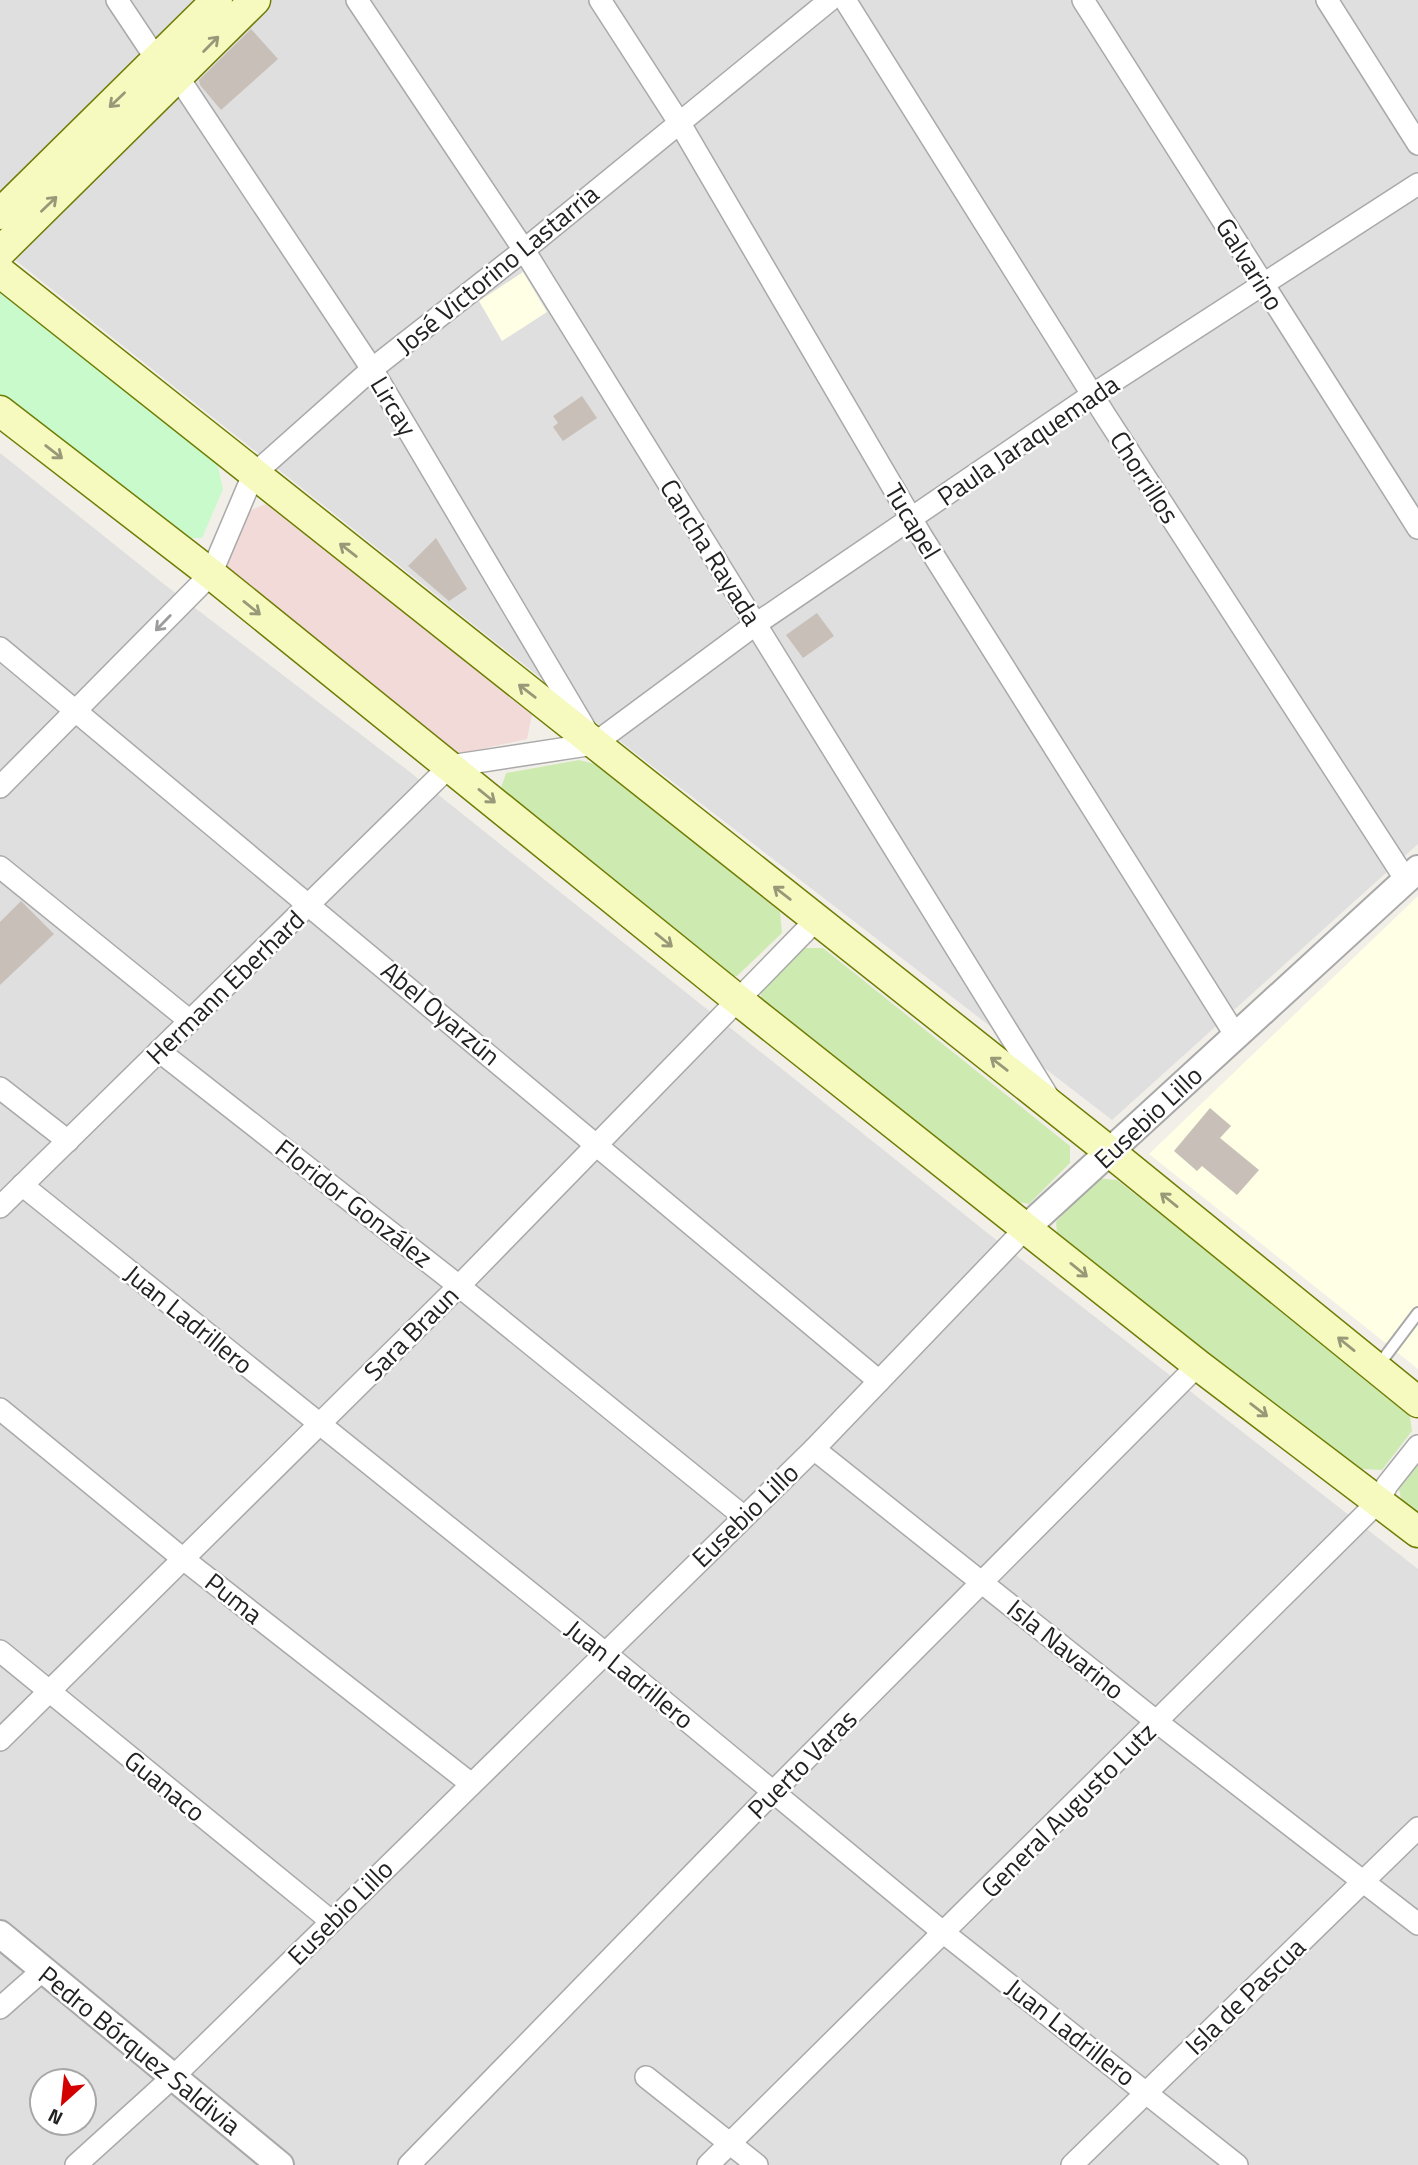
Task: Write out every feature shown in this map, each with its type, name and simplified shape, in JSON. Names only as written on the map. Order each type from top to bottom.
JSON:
[{"type":"main road","points":[[0,252],[167,69],[217,0]]},
{"type":"main road","points":[[0,214],[167,69],[255,0]]},
{"type":"main road","points":[[0,272],[1110,1152],[1418,1402]]},
{"type":"main road","points":[[0,411],[211,574],[738,1000],[1198,1365],[1418,1532]]},
{"type":"street","name":"Lircay","points":[[117,0],[372,369],[594,744]]},
{"type":"street","name":"Cancha Rayada","points":[[357,0],[524,250],[1056,1109]]},
{"type":"street","name":"Tucapel","points":[[600,0],[678,122],[912,518],[1236,1036]]},
{"type":"street","name":"José Victorino Lastarria","points":[[211,574],[253,475],[372,369],[524,250],[830,0]]},
{"type":"street","name":"Chorrillos","points":[[845,0],[1092,395],[1412,875]]},
{"type":"street","name":"Galvarino","points":[[1083,0],[1418,527]]},
{"type":"street","points":[[1327,0],[1418,144]]},
{"type":"street","name":"Paula Jaraquemada","points":[[450,766],[594,744],[756,624],[1092,395],[1418,184]]},
{"type":"street","points":[[0,787],[211,574]]},
{"type":"street","name":"Abel Oyarzún","points":[[0,648],[310,903],[879,1381]]},
{"type":"street","name":"Hermann Eberhard","points":[[0,1207],[450,766]]},
{"type":"street","points":[[0,867],[190,1021]]},
{"type":"street","name":"Eusebio Lillo","points":[[76,2165],[173,2077],[470,1783],[814,1449],[1026,1228],[1412,875]]},
{"type":"street","name":"Sara Braun","points":[[0,1740],[459,1286],[816,920]]},
{"type":"street","name":"Floridor González","points":[[159,1051],[459,1286],[743,1516]]},
{"type":"street","points":[[0,1088],[68,1141]]},
{"type":"street","name":"Juan Ladrillero","points":[[22,1185],[604,1652],[944,1933],[1147,2091],[1237,2165]]},
{"type":"street","name":"Puerto Varas","points":[[409,2165],[774,1791],[984,1584],[1198,1365]]},
{"type":"street","name":"Puma","points":[[0,1409],[182,1558],[470,1783]]},
{"type":"street","name":"General Augusto Lutz","points":[[708,2165],[1379,1501],[1387,1485],[1418,1446]]},
{"type":"street","name":"Isla Navarino","points":[[814,1449],[1157,1722],[1418,1924]]},
{"type":"street","name":"Guanaco","points":[[0,1651],[331,1921]]},
{"type":"street","name":"Isla de Pascua","points":[[1072,2165],[1418,1828]]},
{"type":"street","name":"Pedro Bórquez Saldivia","points":[[0,1934],[280,2165]]},
{"type":"street","points":[[0,2008],[43,1970]]},
{"type":"street","points":[[646,2077],[757,2165]]},
{"type":"lane","points":[[1376,1368],[1418,1312]]},
{"type":"shaded area","points":[[0,0],[1418,0],[1418,844],[1112,1120],[621,742],[0,248]]},
{"type":"shaded area","points":[[523,272],[547,312],[502,341],[479,301]]},
{"type":"shaded area","points":[[0,453],[165,585],[406,769],[990,1235],[1418,1569],[1418,2165],[0,2165]]},
{"type":"shaded area","points":[[266,504],[532,715],[527,739],[458,754],[432,744],[236,584],[225,562],[248,511]]},
{"type":"shaded area","points":[[1418,896],[1418,1369],[1149,1154]]},
{"type":"green space","points":[[0,293],[217,462],[223,489],[202,538],[181,538],[0,399]]},
{"type":"green space","points":[[579,760],[599,765],[780,912],[782,933],[737,976],[719,975],[499,794],[506,773]]},
{"type":"green space","points":[[802,948],[823,948],[1070,1146],[1070,1163],[1029,1204],[1008,1200],[760,1003],[762,987]]},
{"type":"green space","points":[[1096,1178],[1117,1180],[1409,1410],[1412,1431],[1382,1470],[1362,1469],[1058,1243],[1056,1222]]},
{"type":"green space","points":[[1418,1465],[1418,1520],[1403,1508],[1399,1489]]},
{"type":"building","points":[[251,29],[278,59],[221,110],[200,85],[199,80]]},
{"type":"building","points":[[582,396],[597,418],[563,441],[553,427],[558,423],[553,416]]},
{"type":"building","points":[[436,538],[467,589],[449,601],[408,566]]},
{"type":"building","points":[[817,613],[834,636],[803,658],[786,635]]},
{"type":"building","points":[[21,901],[54,934],[0,985],[0,922]]},
{"type":"building","points":[[1210,1108],[1231,1126],[1220,1138],[1259,1170],[1237,1195],[1202,1166],[1197,1171],[1174,1151]]}]
